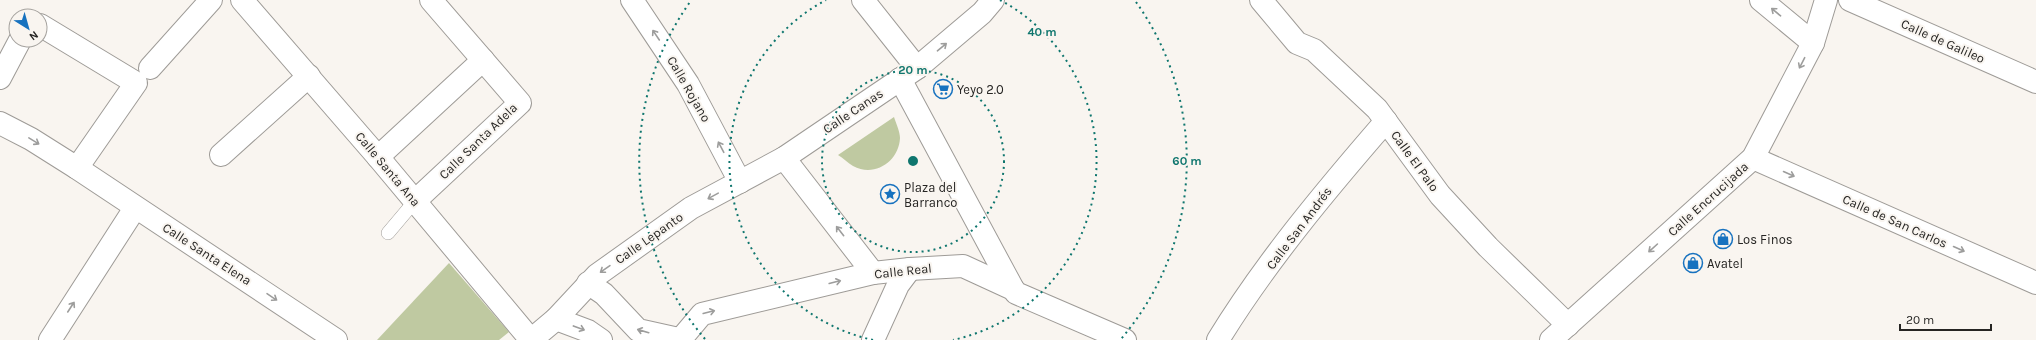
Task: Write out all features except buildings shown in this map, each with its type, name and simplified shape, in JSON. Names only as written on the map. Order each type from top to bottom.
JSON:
[{"type":"street","points":[[150,68],[211,0]]},
{"type":"street","name":"Calle Santa Ana","points":[[242,0],[378,157],[531,340]]},
{"type":"street","name":"Calle Santa Adela","points":[[415,201],[520,103],[431,0]]},
{"type":"street","name":"Calle Rojano","points":[[632,0],[688,84],[740,182]]},
{"type":"street","name":"Calle Canas","points":[[784,158],[909,73],[982,13],[993,0]]},
{"type":"street","name":"Calle El Palo","points":[[1262,0],[1297,43],[1314,50],[1377,109],[1440,195],[1488,246],[1568,325]]},
{"type":"street","points":[[1761,0],[1812,43]]},
{"type":"street","name":"Calle Encrucijada","points":[[1551,340],[1753,158],[1812,43],[1826,0]]},
{"type":"street","name":"Calle de Galileo","points":[[1850,0],[2036,82]]},
{"type":"street","points":[[867,1],[909,73],[1013,289]]},
{"type":"street","points":[[48,30],[136,83],[77,168]]},
{"type":"street","points":[[0,78],[16,48]]},
{"type":"street","points":[[378,157],[483,60]]},
{"type":"street","points":[[221,155],[309,76]]},
{"type":"street","name":"Calle San Andrés","points":[[1218,340],[1284,246],[1341,173],[1386,121]]},
{"type":"street","name":"Calle Santa Elena","points":[[0,123],[31,139],[77,168],[135,208],[225,265],[336,340]]},
{"type":"street","points":[[784,158],[873,273]]},
{"type":"street","name":"Calle Lepanto","points":[[531,340],[556,319],[588,283],[691,208],[784,158]]},
{"type":"street","name":"Calle de San Carlos","points":[[1753,158],[2036,283]]},
{"type":"street","points":[[50,340],[135,208]]},
{"type":"street","name":"Calle Real","points":[[682,340],[702,314],[873,273],[910,268],[963,266],[1013,289],[1016,293],[1125,340]]},
{"type":"street","points":[[873,340],[898,285],[910,268]]},
{"type":"street","points":[[588,283],[604,294],[638,330],[682,340]]},
{"type":"street","points":[[556,319],[588,331],[601,340]]},
{"type":"lane","points":[[388,233],[415,201]]},
{"type":"green space","points":[[894,117],[899,130],[899,146],[895,154],[884,165],[869,170],[861,169],[853,166],[838,155]]},
{"type":"green space","points":[[449,263],[509,332],[499,340],[377,340]]},
{"type":"place","name":"Yeyo 2.0","points":[[943,89]]},
{"type":"place","name":"Plaza del Barranco","points":[[890,194]]},
{"type":"place","name":"Los Finos","points":[[1723,239]]},
{"type":"place","name":"Avatel","points":[[1693,263]]}]
